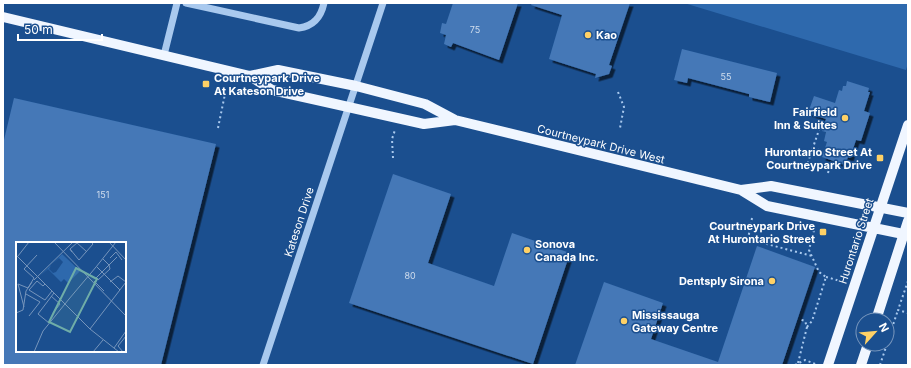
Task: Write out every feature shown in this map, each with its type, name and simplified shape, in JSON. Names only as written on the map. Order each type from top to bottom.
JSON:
[{"type":"main road","name":"Courtneypark Drive West","points":[[3,17],[250,76],[272,90],[424,124],[455,120]]},
{"type":"main road","name":"Courtneypark Drive West","points":[[250,76],[278,70],[356,86],[425,104],[455,120],[741,190],[767,206],[906,235]]},
{"type":"main road","name":"Hurontario Street","points":[[828,365],[908,125]]},
{"type":"main road","name":"Courtneypark Drive West","points":[[741,190],[772,186],[908,213]]},
{"type":"main road","points":[[879,312],[906,235],[908,221]]},
{"type":"main road","points":[[861,365],[865,352]]},
{"type":"street","points":[[164,55],[177,3]]},
{"type":"street","points":[[186,3],[299,28],[312,24],[319,18],[324,3]]},
{"type":"street","name":"Kateson Drive","points":[[263,365],[383,3]]},
{"type":"path","points":[[618,92],[624,108],[620,128]]},
{"type":"path","points":[[218,128],[225,94]]},
{"type":"path","points":[[806,168],[821,124]]},
{"type":"path","points":[[393,158],[392,139],[394,130]]},
{"type":"path","points":[[813,148],[822,151]]},
{"type":"path","points":[[828,173],[831,162]]},
{"type":"path","points":[[818,216],[809,250],[819,272],[826,277],[854,286]]},
{"type":"path","points":[[752,218],[748,239],[812,256]]},
{"type":"path","points":[[798,363],[807,327],[812,321],[826,277]]},
{"type":"path","points":[[895,319],[908,281]]},
{"type":"path","points":[[898,310],[908,313]]},
{"type":"path","points":[[799,319],[805,321],[807,327]]},
{"type":"path","points":[[880,365],[884,352]]},
{"type":"path","points":[[795,365],[805,360],[818,365]]},
{"type":"shaded area","points":[[684,3],[908,3],[908,63],[906,70]]},
{"type":"building","points":[[453,3],[518,3],[499,60],[453,43],[451,47],[444,44],[446,35],[440,33],[442,23],[446,24]]},
{"type":"building","name":"Kao","points":[[532,3],[630,3],[609,65],[612,66],[609,74],[595,78],[596,74],[549,59],[562,15],[531,5]]},
{"type":"building","points":[[682,49],[777,73],[770,102],[749,97],[749,94],[688,78],[687,83],[674,80]]},
{"type":"building","points":[[847,81],[869,88],[868,92],[870,92],[864,111],[870,113],[861,141],[856,140],[850,158],[848,157],[845,165],[822,157],[827,142],[824,141],[826,132],[822,131],[826,119],[808,113],[814,96],[835,103],[839,90],[842,91],[843,86],[846,86]]},
{"type":"building","points":[[14,98],[216,144],[161,365],[3,365],[3,144]]},
{"type":"building","points":[[393,174],[451,194],[428,263],[494,286],[512,233],[570,253],[533,364],[349,303]]},
{"type":"building","name":"Mississauga Gateway Centre","points":[[757,246],[815,267],[782,365],[575,365],[604,282],[663,303],[651,339],[718,362]]},
{"type":"place","name":"Kao","points":[[588,35]]},
{"type":"place","name":"Courtneypark Drive At Kateson Drive","points":[[206,84]]},
{"type":"place","name":"Fairfield Inn & Suites","points":[[845,118]]},
{"type":"place","name":"Hurontario Street At Courtneypark Drive","points":[[880,158]]},
{"type":"place","name":"Courtneypark Drive At Hurontario Street","points":[[823,232]]},
{"type":"place","name":"Sonova Canada Inc.","points":[[527,250]]},
{"type":"place","name":"Dentsply Sirona","points":[[772,281]]},
{"type":"place","name":"Mississauga Gateway Centre","points":[[624,321]]}]
